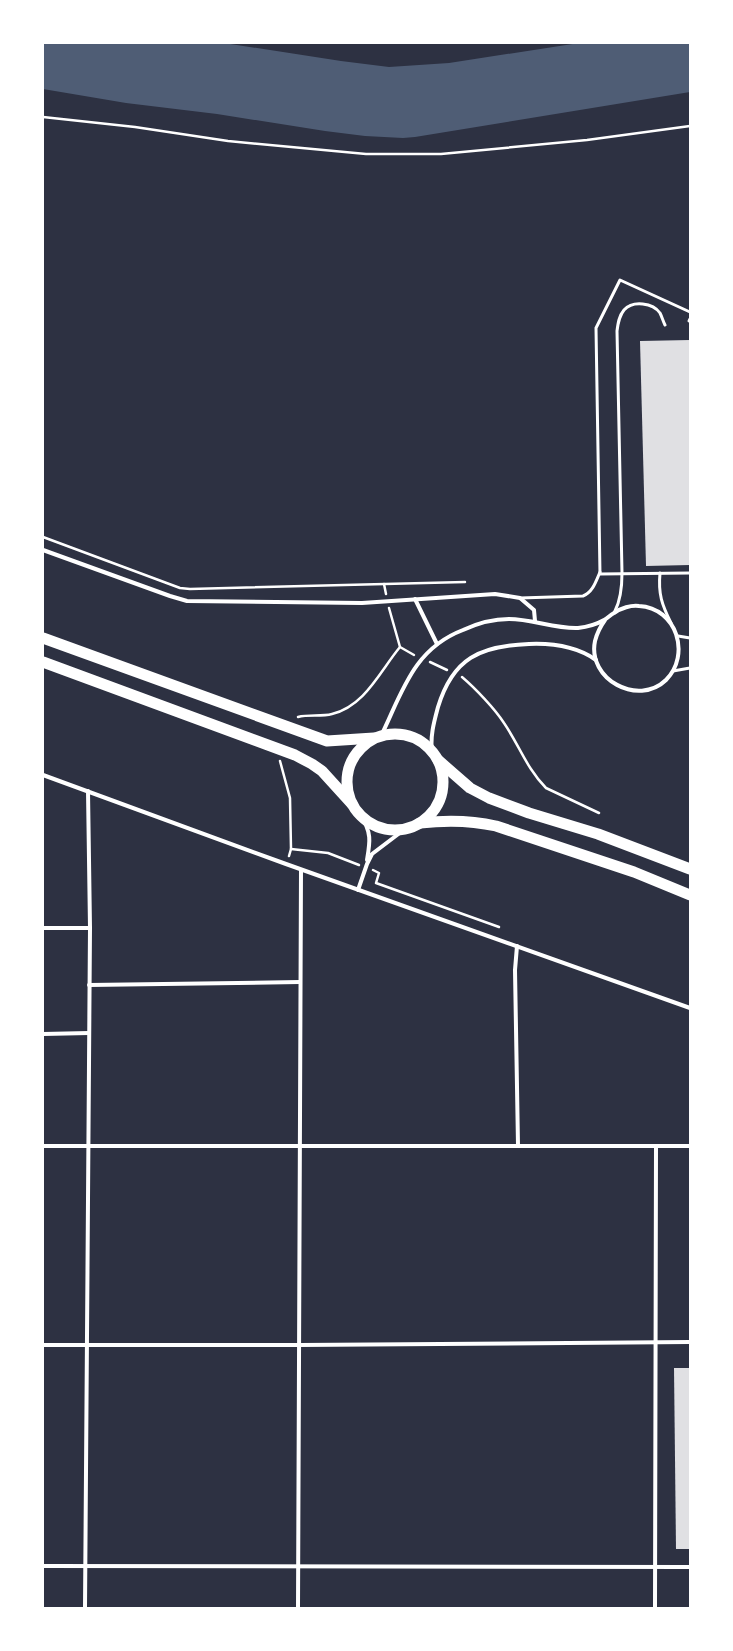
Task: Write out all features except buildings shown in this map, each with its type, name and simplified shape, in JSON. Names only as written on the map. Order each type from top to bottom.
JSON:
[{"type":"highway","points":[[43,638],[327,741],[378,737],[392,734],[408,736],[422,742],[470,788],[489,798],[529,813],[598,834],[690,869]]},
{"type":"highway","points":[[43,662],[295,755],[322,771],[361,816],[374,825],[390,830],[405,829],[420,823],[458,820],[478,822],[496,826],[634,872],[690,895]]},
{"type":"highway","points":[[352,804],[347,789],[347,773],[353,758],[363,746],[378,737]]},
{"type":"highway","points":[[420,823],[432,813],[440,799],[443,784],[440,768],[434,754]]},
{"type":"street","points":[[43,550],[170,596],[187,600],[355,603],[495,594],[520,598],[534,610],[535,621]]},
{"type":"street","points":[[415,599],[437,644]]},
{"type":"street","points":[[627,607],[646,607],[664,615],[672,625],[678,636],[680,648],[678,660],[673,671],[665,681],[654,688],[642,691],[629,690],[617,686],[606,678],[599,668],[596,661],[594,643],[598,630],[605,620],[615,612],[627,607]]},
{"type":"street","points":[[378,737],[397,700],[422,658],[437,644],[450,635],[486,621],[510,619],[535,621],[569,628],[586,626],[605,620]]},
{"type":"street","points":[[434,754],[430,740],[434,720],[447,682],[467,660],[479,652],[511,644],[541,643],[560,645],[583,652],[596,661]]},
{"type":"street","points":[[43,775],[301,870],[690,1008]]},
{"type":"street","points":[[85,1608],[90,928],[88,791]]},
{"type":"street","points":[[361,816],[368,827],[370,840],[366,866]]},
{"type":"street","points":[[358,890],[366,866],[372,854],[405,829]]},
{"type":"street","points":[[298,1608],[301,870]]},
{"type":"street","points":[[43,928],[90,928]]},
{"type":"street","points":[[518,946],[515,970],[518,1145]]},
{"type":"street","points":[[89,985],[300,982]]},
{"type":"street","points":[[43,1034],[89,1033]]},
{"type":"street","points":[[43,1146],[690,1146]]},
{"type":"street","points":[[655,1608],[656,1146]]},
{"type":"street","points":[[43,1345],[690,1342]]},
{"type":"street","points":[[43,1566],[690,1567]]},
{"type":"lane","points":[[520,598],[583,596],[589,594],[600,572],[596,328],[620,280],[690,312]]},
{"type":"lane","points":[[615,612],[620,603],[622,573],[617,331],[619,320],[625,309],[634,305],[642,304],[652,306],[660,313],[665,325]]},
{"type":"lane","points":[[600,572],[600,574],[690,573]]},
{"type":"lane","points":[[660,573],[659,586],[663,606],[672,625]]},
{"type":"lane","points":[[678,636],[690,638]]},
{"type":"lane","points":[[673,671],[690,668]]},
{"type":"path","points":[[43,118],[135,127],[228,141],[366,154],[441,154],[587,140],[690,126]]},
{"type":"path","points":[[43,537],[180,588],[190,589],[465,582]]},
{"type":"path","points":[[384,584],[400,647],[454,673],[466,681],[499,716],[529,767],[546,788],[599,812]]},
{"type":"path","points":[[292,849],[328,853],[366,866],[378,872],[376,884],[499,927]]},
{"type":"water","points":[[43,43],[224,43],[389,67],[449,63],[579,43],[690,43],[690,92],[415,137],[403,138],[365,136],[217,114],[126,103],[43,89]]}]
